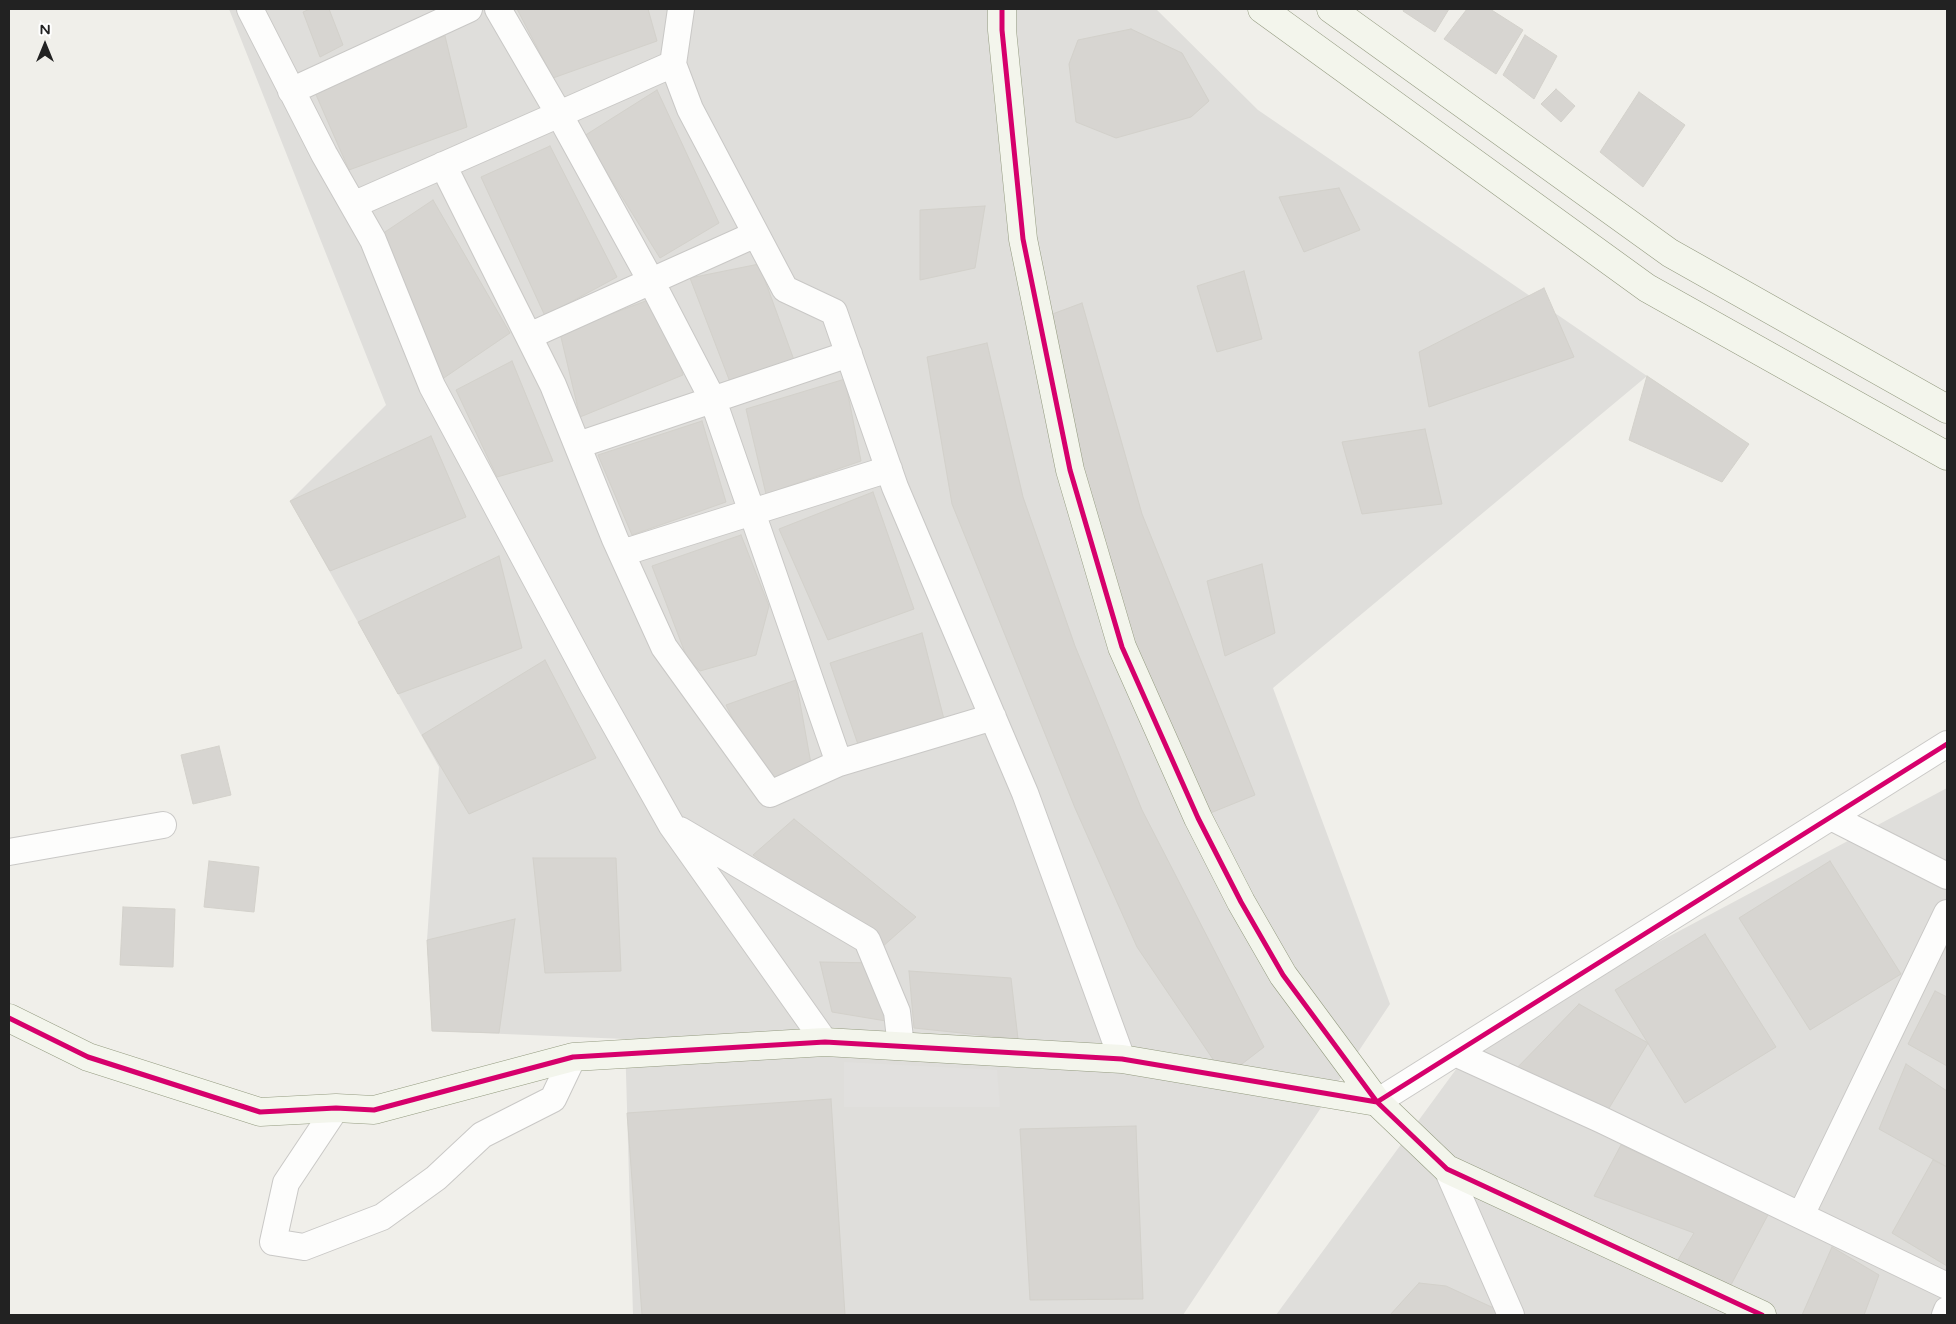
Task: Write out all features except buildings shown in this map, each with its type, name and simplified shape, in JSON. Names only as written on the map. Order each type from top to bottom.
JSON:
[{"type":"street","points":[[250,9],[324,154],[373,240],[432,386],[593,686],[672,826],[825,1042]]},
{"type":"street","points":[[291,90],[469,9]]},
{"type":"street","points":[[498,9],[559,114],[651,281],[713,400],[839,763]]},
{"type":"street","points":[[681,9],[673,64],[690,109],[785,289],[834,312],[889,469],[1025,793],[1122,1060]]},
{"type":"street","points":[[1002,9],[1002,30],[1022,239],[1070,470],[1122,647],[1198,818],[1250,918],[1283,975],[1377,1102],[1447,1169],[1762,1315]]},
{"type":"street","points":[[1262,9],[1647,288],[1947,456]]},
{"type":"street","points":[[1331,9],[1670,253],[1947,409]]},
{"type":"street","points":[[353,204],[673,64]]},
{"type":"street","points":[[443,165],[553,385],[622,552],[664,647],[770,794],[839,763],[993,717]]},
{"type":"street","points":[[529,336],[756,234]]},
{"type":"street","points":[[578,445],[849,354]]},
{"type":"street","points":[[622,552],[889,469]]},
{"type":"street","points":[[9,1018],[88,1057],[260,1112],[336,1108],[374,1110],[573,1057],[825,1042],[1122,1060],[1377,1102],[1947,744]]},
{"type":"street","points":[[1831,818],[1947,876]]},
{"type":"street","points":[[9,852],[163,825]]},
{"type":"street","points":[[672,826],[866,940],[897,1012],[901,1047]]},
{"type":"street","points":[[1801,1215],[1947,913]]},
{"type":"street","points":[[1455,1052],[1602,1120],[1947,1286]]},
{"type":"street","points":[[336,1108],[286,1183],[273,1242],[304,1247],[382,1217],[436,1178],[482,1136],[553,1099],[573,1057]]},
{"type":"street","points":[[1447,1169],[1511,1315]]},
{"type":"street","points":[[1944,1315],[1947,1310]]},
{"type":"shaded area","points":[[229,9],[1156,9],[1258,110],[1647,376],[1273,688],[1390,1004],[1183,1315],[633,1315],[625,1039],[432,1031],[427,940],[439,767],[290,501],[386,405]]},
{"type":"shaded area","points":[[1947,788],[1947,1315],[1276,1315],[1479,1038]]},
{"type":"shaded area","points":[[844,1062],[997,1070],[1000,1107],[844,1107]]},
{"type":"cycle path","points":[[1002,9],[1002,30],[1023,239],[1070,470],[1122,647],[1198,818],[1241,902],[1283,975],[1377,1102],[1447,1169],[1762,1315]]},
{"type":"cycle path","points":[[9,1018],[88,1057],[260,1112],[336,1108],[374,1110],[573,1057],[825,1042],[1122,1059],[1377,1102],[1947,744]]}]
